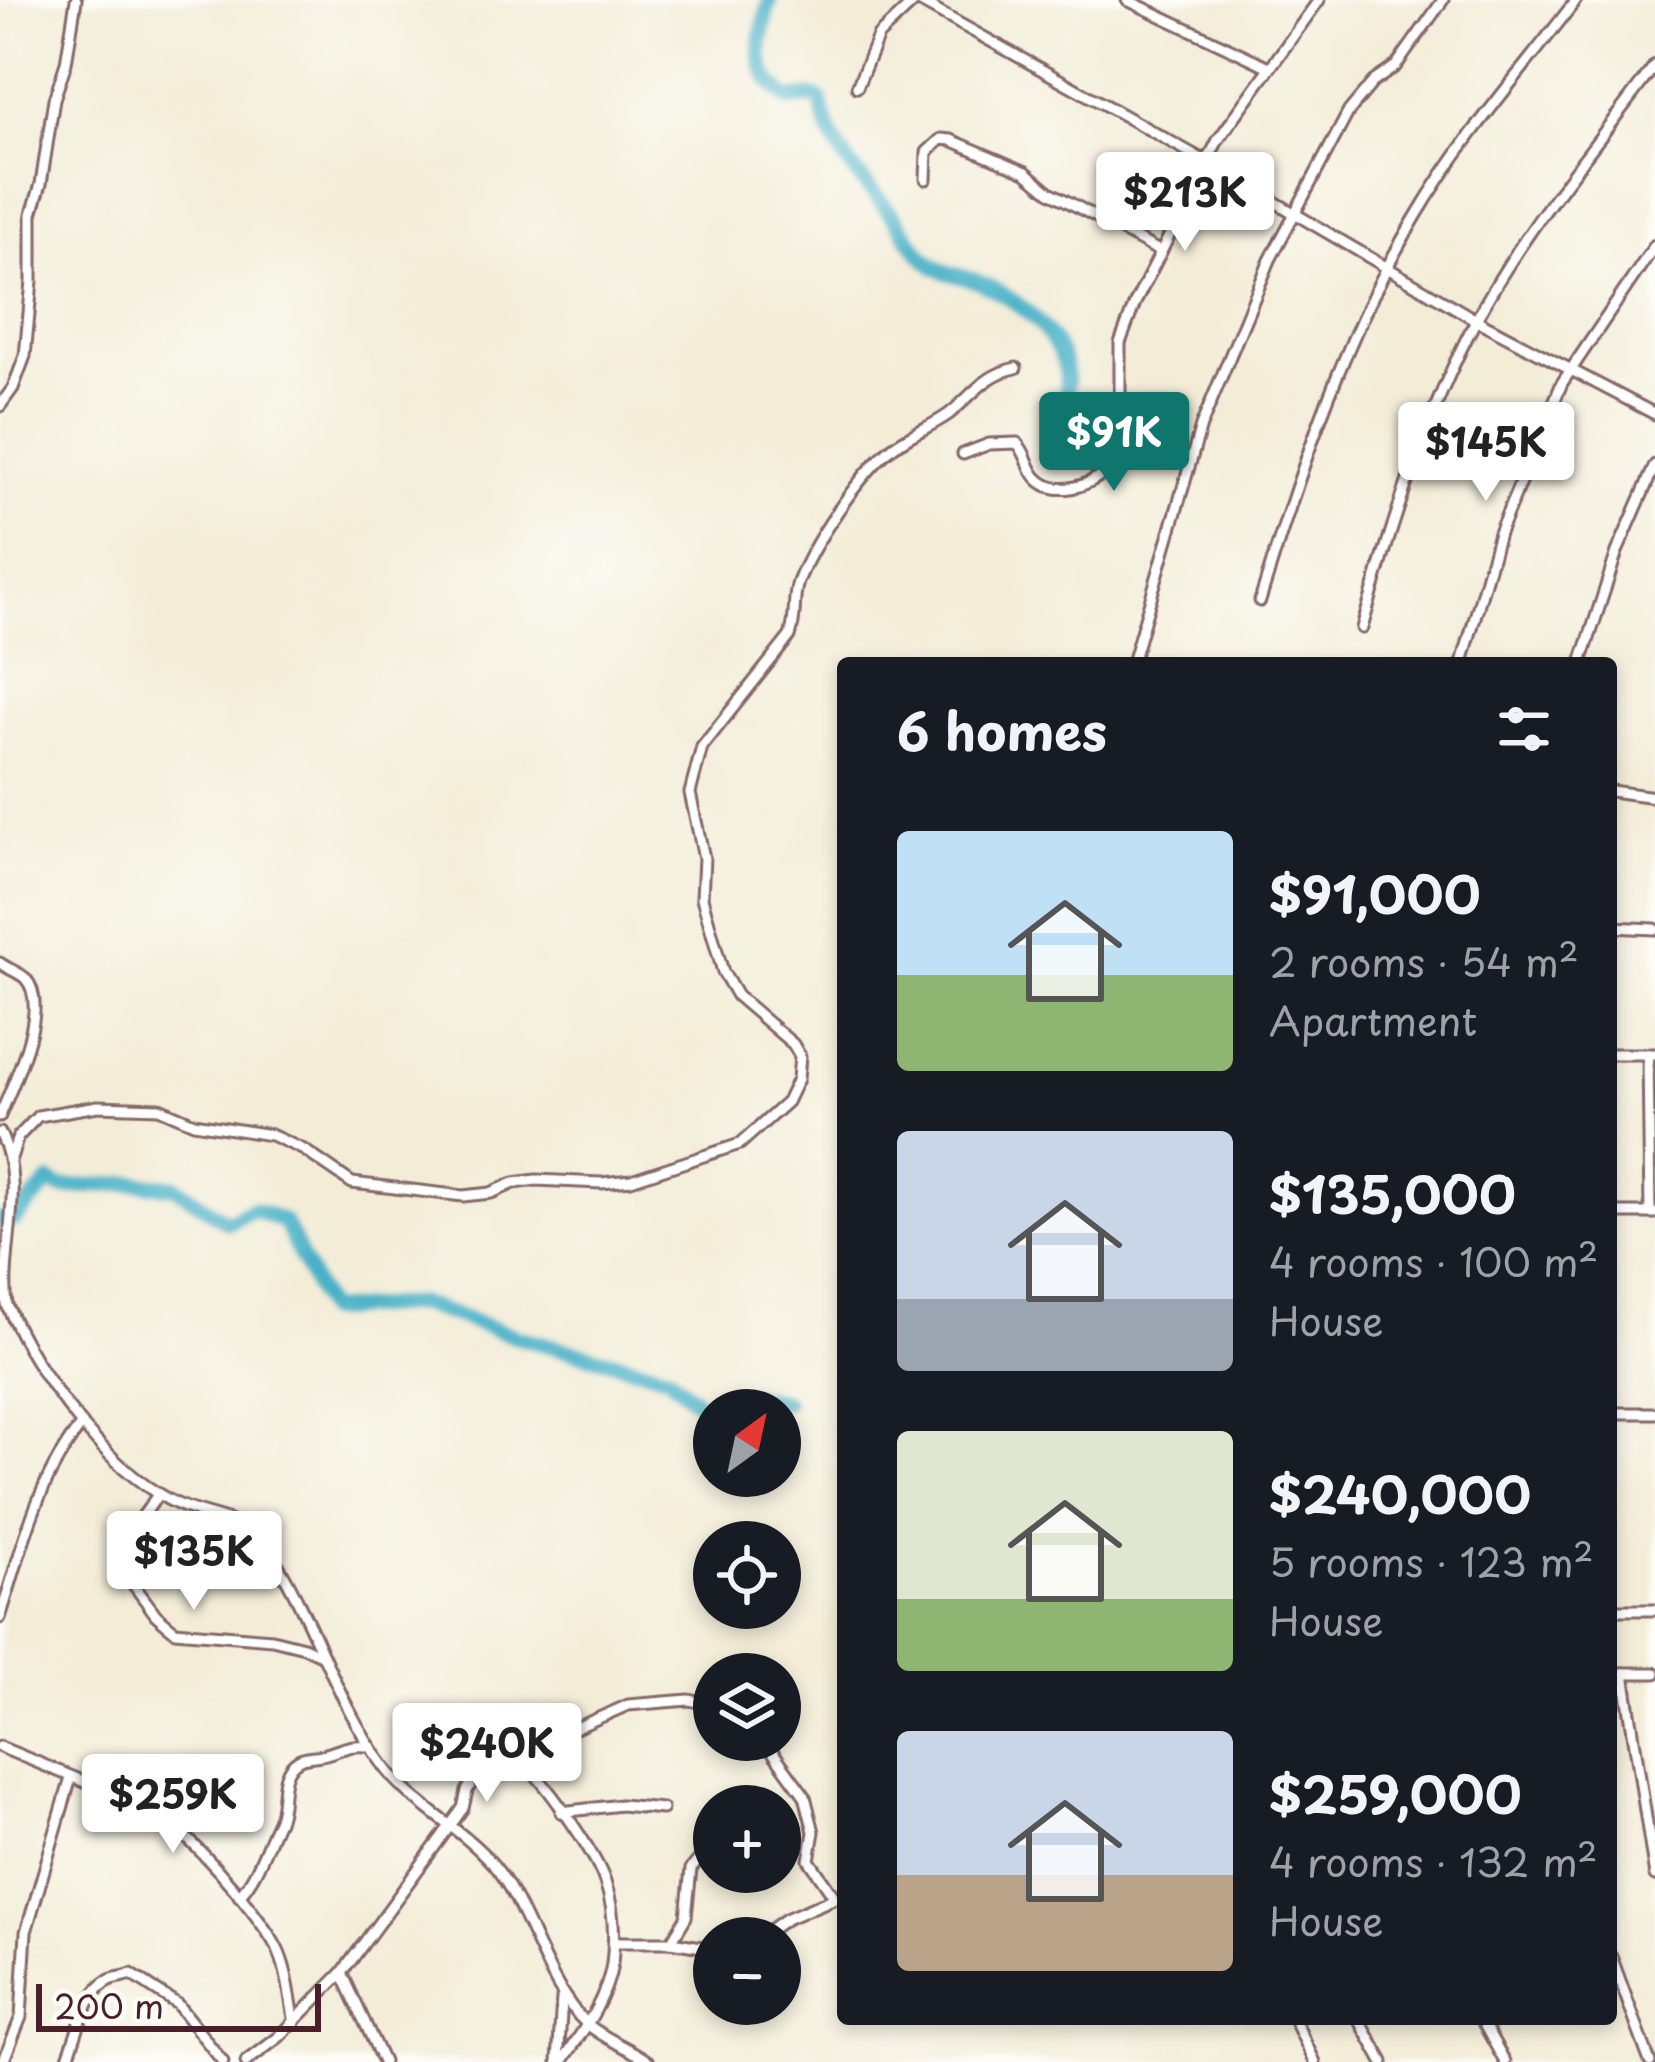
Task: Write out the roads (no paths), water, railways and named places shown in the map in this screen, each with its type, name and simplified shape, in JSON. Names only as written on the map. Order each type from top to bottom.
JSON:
[{"type":"street","points":[[0,406],[14,388],[25,356],[32,214],[76,0]]},
{"type":"street","points":[[857,87],[878,36],[916,0],[1207,162],[1387,271],[1655,414]]},
{"type":"street","points":[[1127,0],[1269,67]]},
{"type":"street","points":[[963,454],[988,444],[1017,443],[1037,478],[1050,487],[1082,486],[1101,476],[1113,446],[1120,402],[1120,343],[1161,252],[1207,162],[1319,0]]},
{"type":"street","points":[[1134,657],[1201,427],[1258,285],[1349,111],[1372,82],[1396,66],[1443,0]]},
{"type":"street","points":[[1260,601],[1315,433],[1387,271],[1418,213],[1471,136],[1576,0]]},
{"type":"street","points":[[1362,628],[1401,500],[1475,320],[1655,65]]},
{"type":"street","points":[[926,179],[927,152],[941,139],[951,140],[1026,172],[1050,192],[1161,252]]},
{"type":"street","points":[[1464,657],[1499,533],[1570,369],[1655,245]]},
{"type":"street","points":[[649,2062],[587,2024],[561,1993],[500,1873],[478,1849],[403,1789],[372,1748],[258,1537],[237,1522],[158,1494],[123,1468],[81,1425],[8,1306],[2,1229],[10,1161],[18,1137],[38,1116],[98,1106],[159,1108],[194,1123],[271,1135],[304,1150],[352,1183],[464,1196],[536,1180],[631,1180],[753,1136],[795,1088],[800,1056],[793,1044],[737,996],[723,972],[702,898],[704,858],[690,793],[696,760],[790,636],[797,617],[796,586],[818,539],[871,470],[896,445],[953,410],[979,384],[1016,368]]},
{"type":"street","points":[[1583,657],[1617,552],[1655,465]]},
{"type":"street","points":[[1617,792],[1655,797]]},
{"type":"street","points":[[1617,927],[1655,929]]},
{"type":"street","points":[[0,963],[25,979],[35,1004],[26,1049],[0,1116]]},
{"type":"street","points":[[1617,1054],[1652,1054],[1653,1213],[1617,1213]]},
{"type":"street","points":[[0,1133],[10,1161]]},
{"type":"street","points":[[1617,1413],[1655,1413]]},
{"type":"street","points":[[0,1618],[38,1496],[53,1463],[81,1425]]},
{"type":"street","points":[[158,1494],[128,1532],[119,1568],[163,1623],[190,1635],[293,1643],[323,1656]]},
{"type":"street","points":[[1617,1610],[1655,1610]]},
{"type":"street","points":[[1617,1673],[1655,1672]]},
{"type":"street","points":[[1624,1673],[1655,1876]]},
{"type":"street","points":[[246,2062],[295,2023],[341,1973],[463,1808],[486,1756],[518,1757],[552,1731],[576,1728],[628,1706],[693,1701]]},
{"type":"street","points":[[238,1896],[262,1861],[292,1766],[303,1757],[325,1755],[345,1746],[372,1748]]},
{"type":"street","points":[[0,1747],[163,1815],[238,1896],[277,1948],[295,2023]]},
{"type":"street","points":[[518,1757],[562,1812],[604,1877],[614,1942],[606,1988],[560,2062]]},
{"type":"street","points":[[779,1761],[805,1796],[814,1832],[809,1860],[835,1898],[791,1917]]},
{"type":"street","points":[[3,2062],[21,2017],[30,1918],[71,1778]]},
{"type":"street","points":[[562,1812],[621,1805],[662,1809]]},
{"type":"street","points":[[670,1942],[689,1905],[693,1867]]},
{"type":"street","points":[[614,1942],[693,1945]]},
{"type":"street","points":[[1617,1972],[1650,2062]]},
{"type":"street","points":[[341,1973],[383,2062]]},
{"type":"street","points":[[68,2056],[98,1990],[114,1978],[131,1974],[177,2004],[223,2062]]},
{"type":"street","points":[[560,2062],[561,1993]]},
{"type":"street","points":[[1297,2025],[1315,2062]]},
{"type":"street","points":[[1362,2025],[1383,2062]]},
{"type":"street","points":[[1484,2025],[1505,2062]]},
{"type":"waterway","points":[[770,0],[761,42],[768,77],[788,99],[821,100],[839,149],[929,262],[998,291],[1049,336],[1066,375],[1065,395],[1056,416]]},
{"type":"waterway","points":[[0,1219],[14,1220],[50,1182],[61,1188],[135,1183],[176,1187],[227,1222],[253,1209],[284,1222],[327,1311],[420,1304],[521,1338],[667,1375],[693,1398]]}]
